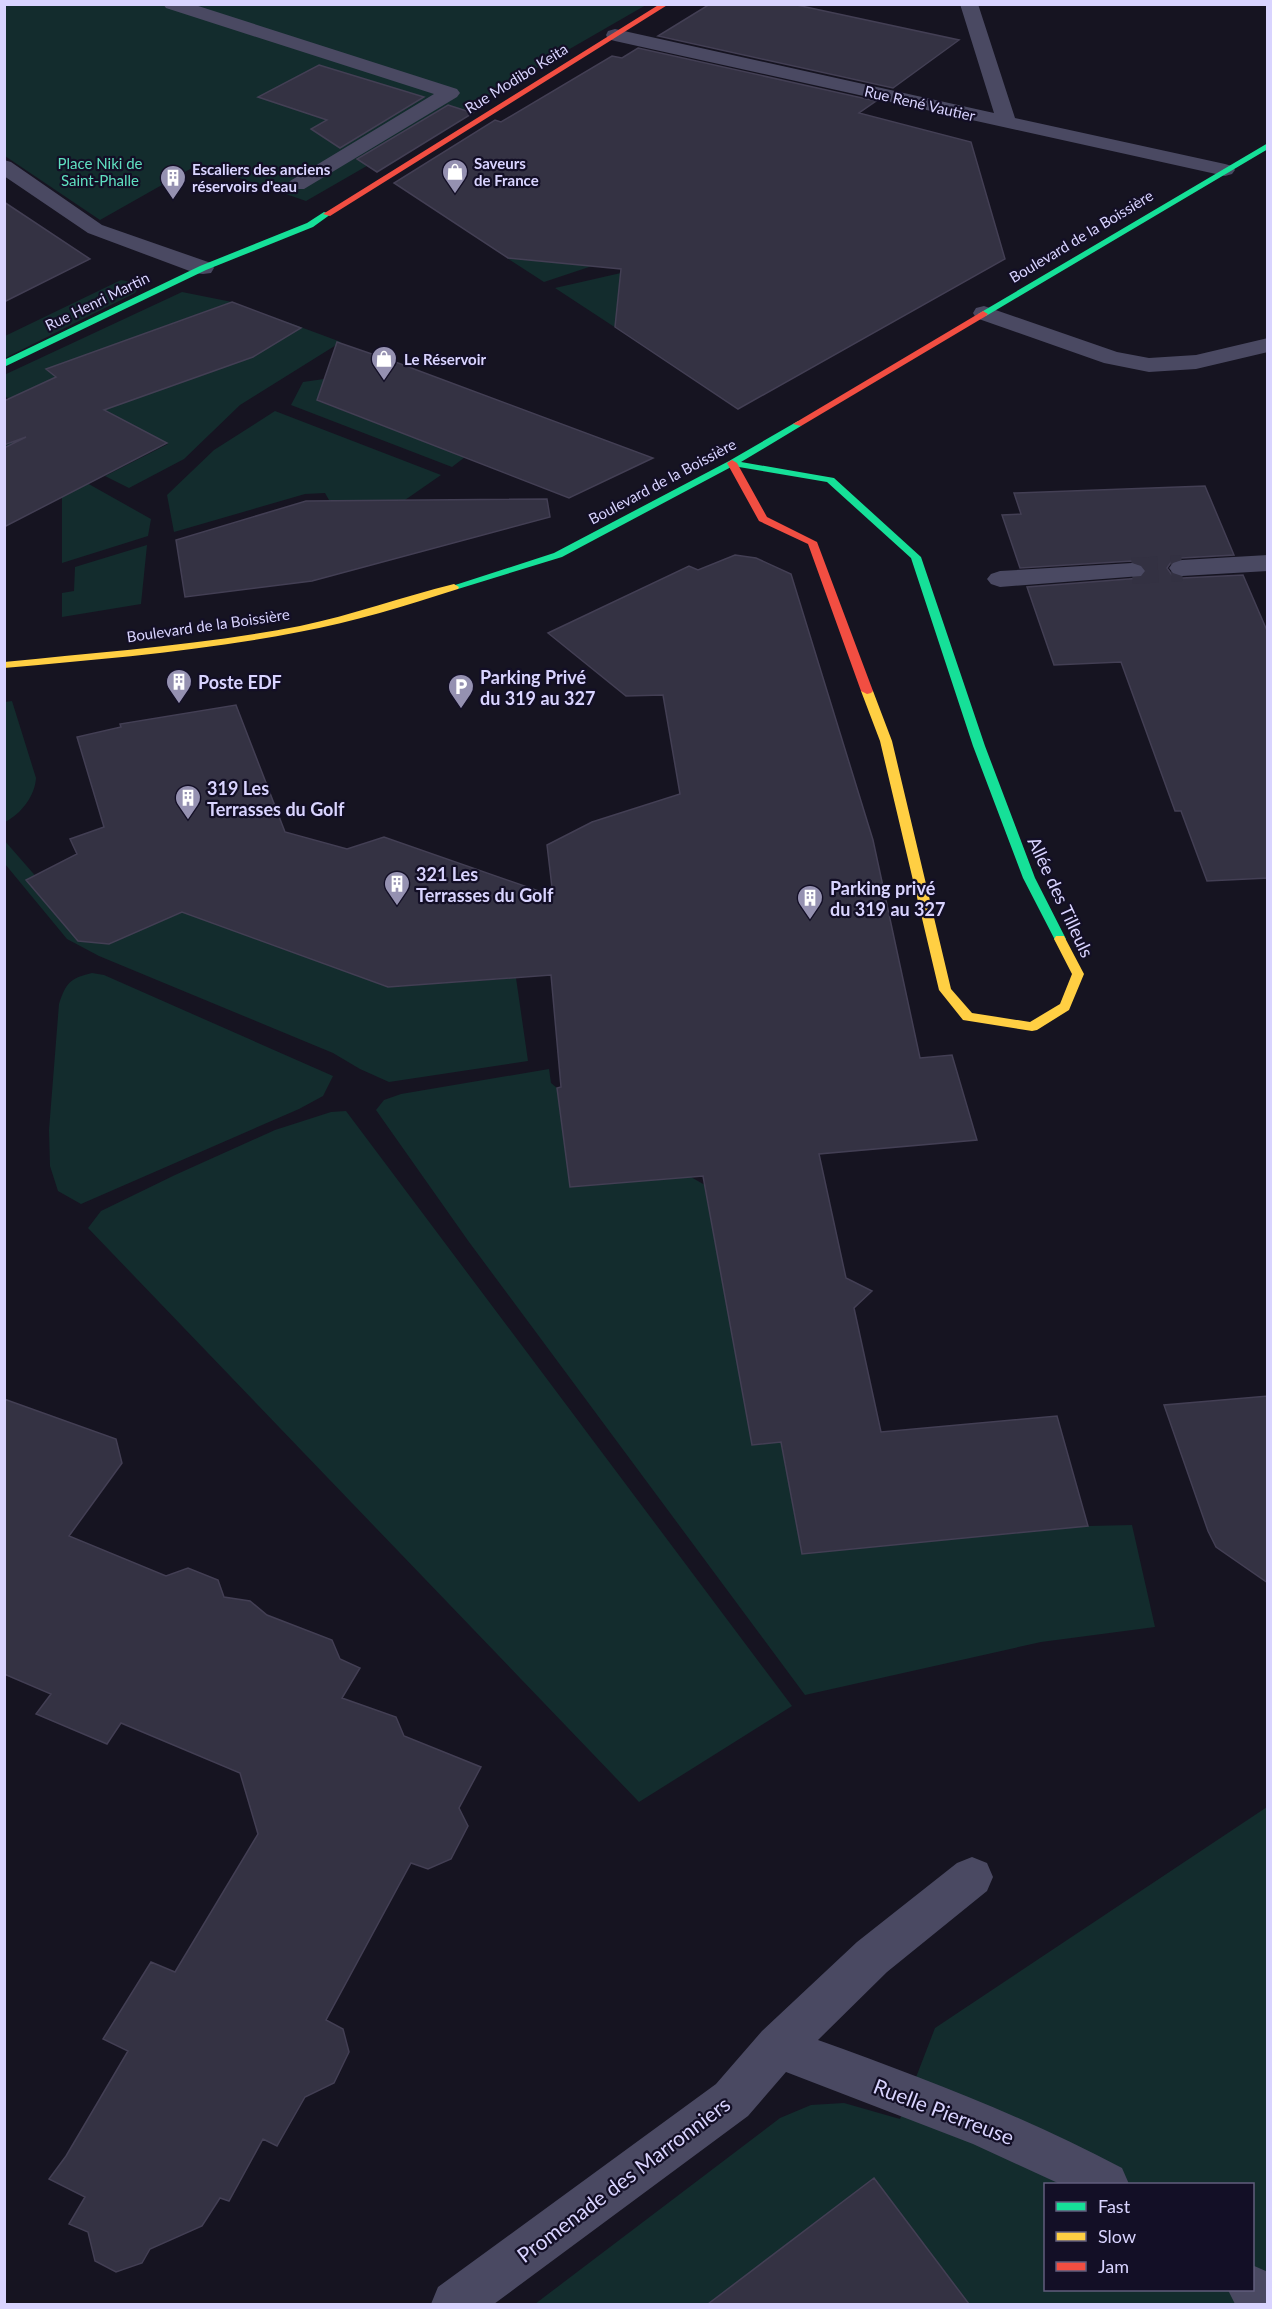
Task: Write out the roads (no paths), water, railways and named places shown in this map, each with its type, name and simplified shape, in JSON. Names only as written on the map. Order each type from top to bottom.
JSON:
[{"type":"street","points":[[172,4],[450,93],[297,186]]},
{"type":"street","name":"Rue Modibo Keita","points":[[203,268],[310,225],[666,4]]},
{"type":"street","points":[[969,4],[1007,122]]},
{"type":"street","name":"Rue René Vautier","points":[[615,35],[1225,170]]},
{"type":"street","name":"Boulevard de la Boissière","points":[[4,665],[183,648],[280,633],[396,605],[558,555],[732,463],[1268,145]]},
{"type":"street","points":[[4,166],[95,229],[203,268]]},
{"type":"street","name":"Rue Henri Martin","points":[[4,364],[203,268]]},
{"type":"street","points":[[984,313],[1112,358],[1149,365],[1196,362],[1268,345]]},
{"type":"street","name":"Allée des Tilleuls","points":[[732,463],[830,480],[916,557],[979,746],[1029,878],[1078,974],[1065,1007],[1032,1027],[968,1017],[945,990],[886,741],[812,542],[763,519],[732,463]]},
{"type":"street","points":[[1182,568],[1268,563]]},
{"type":"street","points":[[1000,579],[1132,571]]},
{"type":"street","name":"Promenade des Marronniers","points":[[455,2304],[732,2100],[778,2047],[872,1957],[972,1878]]},
{"type":"street","name":"Ruelle Pierreuse","points":[[778,2047],[987,2126],[1065,2161],[1104,2183]]},
{"type":"street","points":[[1254,2290],[1268,2301]]},
{"type":"tunnel","points":[[1132,571],[1182,568]]},
{"type":"place","name":"Saveurs de France","points":[[455,195]]},
{"type":"place","name":"Escaliers des anciens réservoirs d'eau","points":[[173,201]]},
{"type":"place","name":"Le Réservoir","points":[[384,382]]},
{"type":"place","name":"Poste EDF","points":[[179,705]]},
{"type":"place","name":"Parking Privé du 319 au 327","points":[[461,710]]},
{"type":"place","name":"319 Les Terrasses du Golf","points":[[188,821]]},
{"type":"place","name":"321 Les Terrasses du Golf","points":[[397,907]]},
{"type":"place","name":"Parking privé du 319 au 327","points":[[810,921]]},
{"type":"park label","name":"Place Niki de Saint-Phalle","points":[[100,172]]}]
